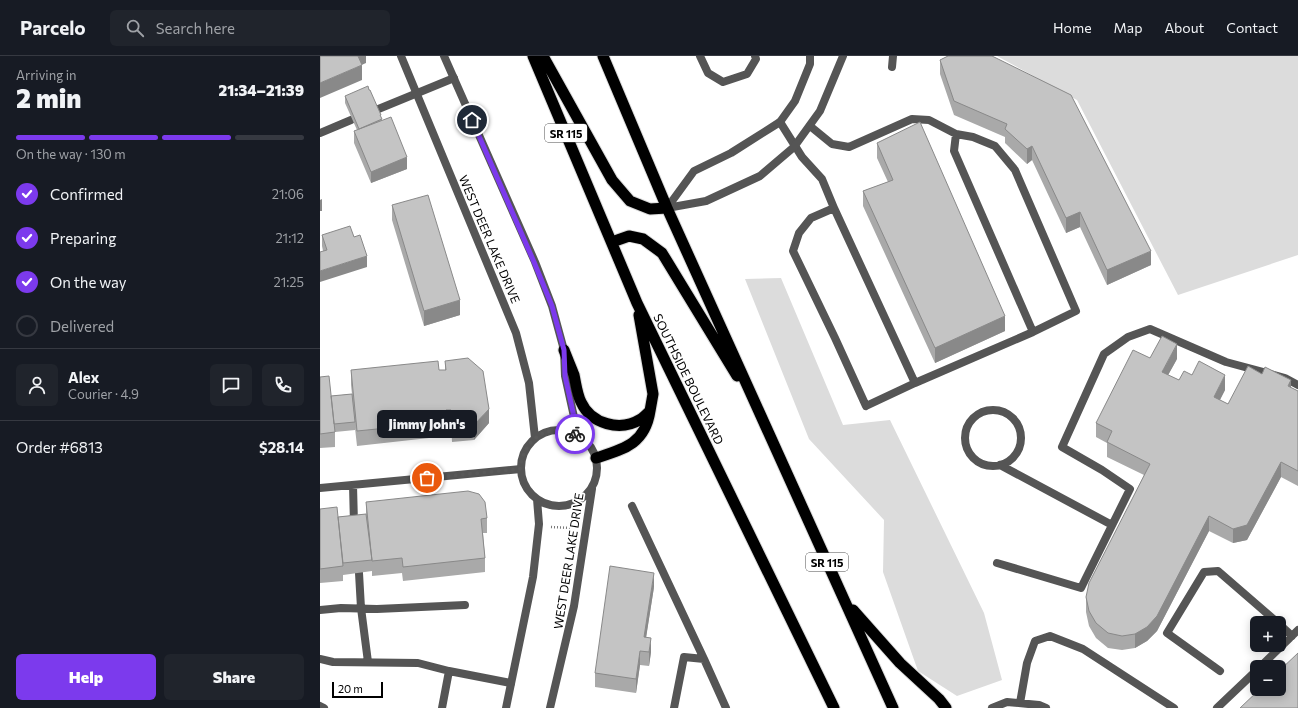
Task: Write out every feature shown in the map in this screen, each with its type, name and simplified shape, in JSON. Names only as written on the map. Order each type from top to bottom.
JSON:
[{"type":"highway","name":"SOUTHSIDE BOULEVARD","points":[[534,56],[637,303],[834,708]]},
{"type":"highway","points":[[543,56],[612,180],[630,201],[650,209],[667,208]]},
{"type":"highway","name":"SR 115","points":[[603,56],[667,208],[893,708]]},
{"type":"highway","points":[[612,242],[629,236],[642,239],[662,253],[761,416]]},
{"type":"highway","points":[[596,458],[626,448],[634,442],[646,426],[650,411],[653,394],[637,303]]},
{"type":"highway","points":[[564,350],[573,374],[581,404],[595,419],[610,425],[622,425],[640,420],[650,411]]},
{"type":"highway","points":[[845,601],[900,664],[939,699],[946,708]]},
{"type":"street","name":"WEST DEER LAKE DRIVE","points":[[401,56],[516,333],[529,383],[535,438]]},
{"type":"street","points":[[444,56],[552,306],[564,350],[565,376],[578,435]]},
{"type":"street","points":[[700,56],[708,73],[723,82],[747,74],[756,59],[755,56]]},
{"type":"street","points":[[667,208],[694,171],[731,153],[780,122],[795,101],[810,64],[810,56]]},
{"type":"street","points":[[667,208],[706,201],[760,176],[794,147],[820,111],[843,56]]},
{"type":"street","points":[[892,67],[893,56]]},
{"type":"street","points":[[376,110],[454,78]]},
{"type":"street","points":[[810,126],[832,144],[849,147],[912,119],[929,120],[956,134],[974,136],[995,146],[1015,170],[1076,311],[1033,332],[866,406],[793,251],[799,233],[811,218],[834,208]]},
{"type":"street","points":[[320,134],[351,120]]},
{"type":"street","points":[[780,122],[794,147],[822,179],[915,383]]},
{"type":"street","points":[[956,134],[954,151],[1033,332]]},
{"type":"street","points":[[997,563],[1081,588],[1130,489],[1102,470],[1062,447],[1104,354],[1128,337],[1150,329],[1226,362],[1285,378],[1298,385]]},
{"type":"street","points":[[1000,465],[1008,462],[1015,456],[1021,440],[1021,431],[1011,416],[995,410],[986,410],[977,415],[970,422],[966,430],[965,440],[967,449],[973,457],[981,463],[990,466],[1000,465],[1112,525]]},
{"type":"street","points":[[506,708],[533,577],[539,526],[537,499],[525,486],[520,469],[524,452],[535,438],[544,432],[567,430],[578,435],[589,445],[596,458]]},
{"type":"street","name":"WEST DEER LAKE DRIVE","points":[[550,708],[575,601],[592,488],[597,473],[596,458]]},
{"type":"street","points":[[320,488],[520,469]]},
{"type":"street","points":[[353,485],[354,526]]},
{"type":"street","name":"WEST DEER LAKE DRIVE","points":[[537,499],[551,505],[567,505],[582,498],[592,488]]},
{"type":"street","points":[[632,506],[726,708]]},
{"type":"street","points":[[1220,670],[1167,633],[1204,572],[1218,572],[1269,616]]},
{"type":"street","points":[[359,573],[361,608],[368,662]]},
{"type":"street","points":[[320,610],[341,608],[377,609],[465,605]]},
{"type":"street","points":[[1267,660],[1295,633],[1286,628]]},
{"type":"street","points":[[1020,703],[1027,663],[1035,641],[1050,636],[1083,649],[1174,708]]},
{"type":"street","points":[[674,708],[684,657],[704,659]]},
{"type":"street","points":[[320,659],[333,662],[418,663],[511,683]]},
{"type":"street","points":[[442,708],[450,671]]},
{"type":"street","points":[[1217,708],[1250,677]]},
{"type":"street","points":[[992,708],[1007,702],[1039,705],[1046,708]]},
{"type":"street","points":[[320,706],[324,708]]},
{"type":"path","points":[[549,527],[571,528]]},
{"type":"shaded area","points":[[997,56],[1298,56],[1298,255],[1178,295],[1077,100]]},
{"type":"shaded area","points":[[781,278],[843,425],[890,420],[984,613],[1002,680],[957,696],[918,671],[883,572],[884,520],[809,439],[745,279]]},
{"type":"building","points":[[320,56],[358,56],[362,65],[320,83]]},
{"type":"building","points":[[948,56],[992,56],[1071,95],[1151,251],[1107,270],[1080,212],[1066,218],[1032,146],[1027,149],[1005,129],[1007,124],[954,101],[940,60]]},
{"type":"building","points":[[368,86],[382,119],[359,129],[345,96]]},
{"type":"building","points":[[391,117],[407,157],[371,172],[354,131]]},
{"type":"building","points":[[920,122],[1005,316],[935,348],[863,191],[893,180],[877,143]]},
{"type":"building","points":[[428,195],[460,300],[424,311],[392,205]]},
{"type":"building","points":[[350,226],[354,237],[360,235],[367,256],[320,271],[320,252],[327,250],[322,235]]},
{"type":"building","points":[[1162,336],[1177,344],[1162,372],[1179,380],[1184,371],[1192,375],[1199,361],[1225,375],[1214,397],[1228,404],[1248,366],[1262,374],[1265,367],[1291,380],[1288,386],[1298,391],[1298,471],[1281,462],[1247,525],[1233,529],[1209,516],[1157,616],[1147,627],[1135,634],[1122,636],[1108,633],[1096,623],[1089,611],[1086,597],[1089,583],[1150,464],[1107,442],[1112,431],[1096,423],[1133,350],[1150,358]]},
{"type":"building","points":[[468,358],[483,371],[489,409],[474,425],[452,427],[451,410],[446,410],[447,422],[357,431],[351,370],[438,361],[439,370],[446,370],[445,361]]},
{"type":"building","points":[[329,376],[335,432],[320,434],[320,377]]},
{"type":"building","points":[[352,394],[355,422],[334,424],[331,396]]},
{"type":"building","points":[[468,491],[479,494],[485,502],[487,518],[481,519],[485,558],[403,567],[402,558],[372,561],[366,502]]},
{"type":"building","points":[[337,507],[343,566],[320,569],[320,509]]},
{"type":"building","points":[[366,514],[372,560],[343,563],[338,517]]},
{"type":"building","points":[[610,566],[654,573],[644,637],[651,638],[649,652],[640,651],[636,679],[595,673]]},
{"type":"building","points":[[1298,653],[1298,708],[1240,708],[1253,696],[1286,696],[1286,664]]},
{"type":"way so far","points":[[427,478],[520,469],[522,458],[527,447],[539,435],[550,430],[567,430],[575,434]]},
{"type":"place","name":"Jimmy John's","points":[[427,478]]},
{"type":"route","points":[[472,120],[552,306],[564,350],[565,376],[578,435],[575,434]]}]
